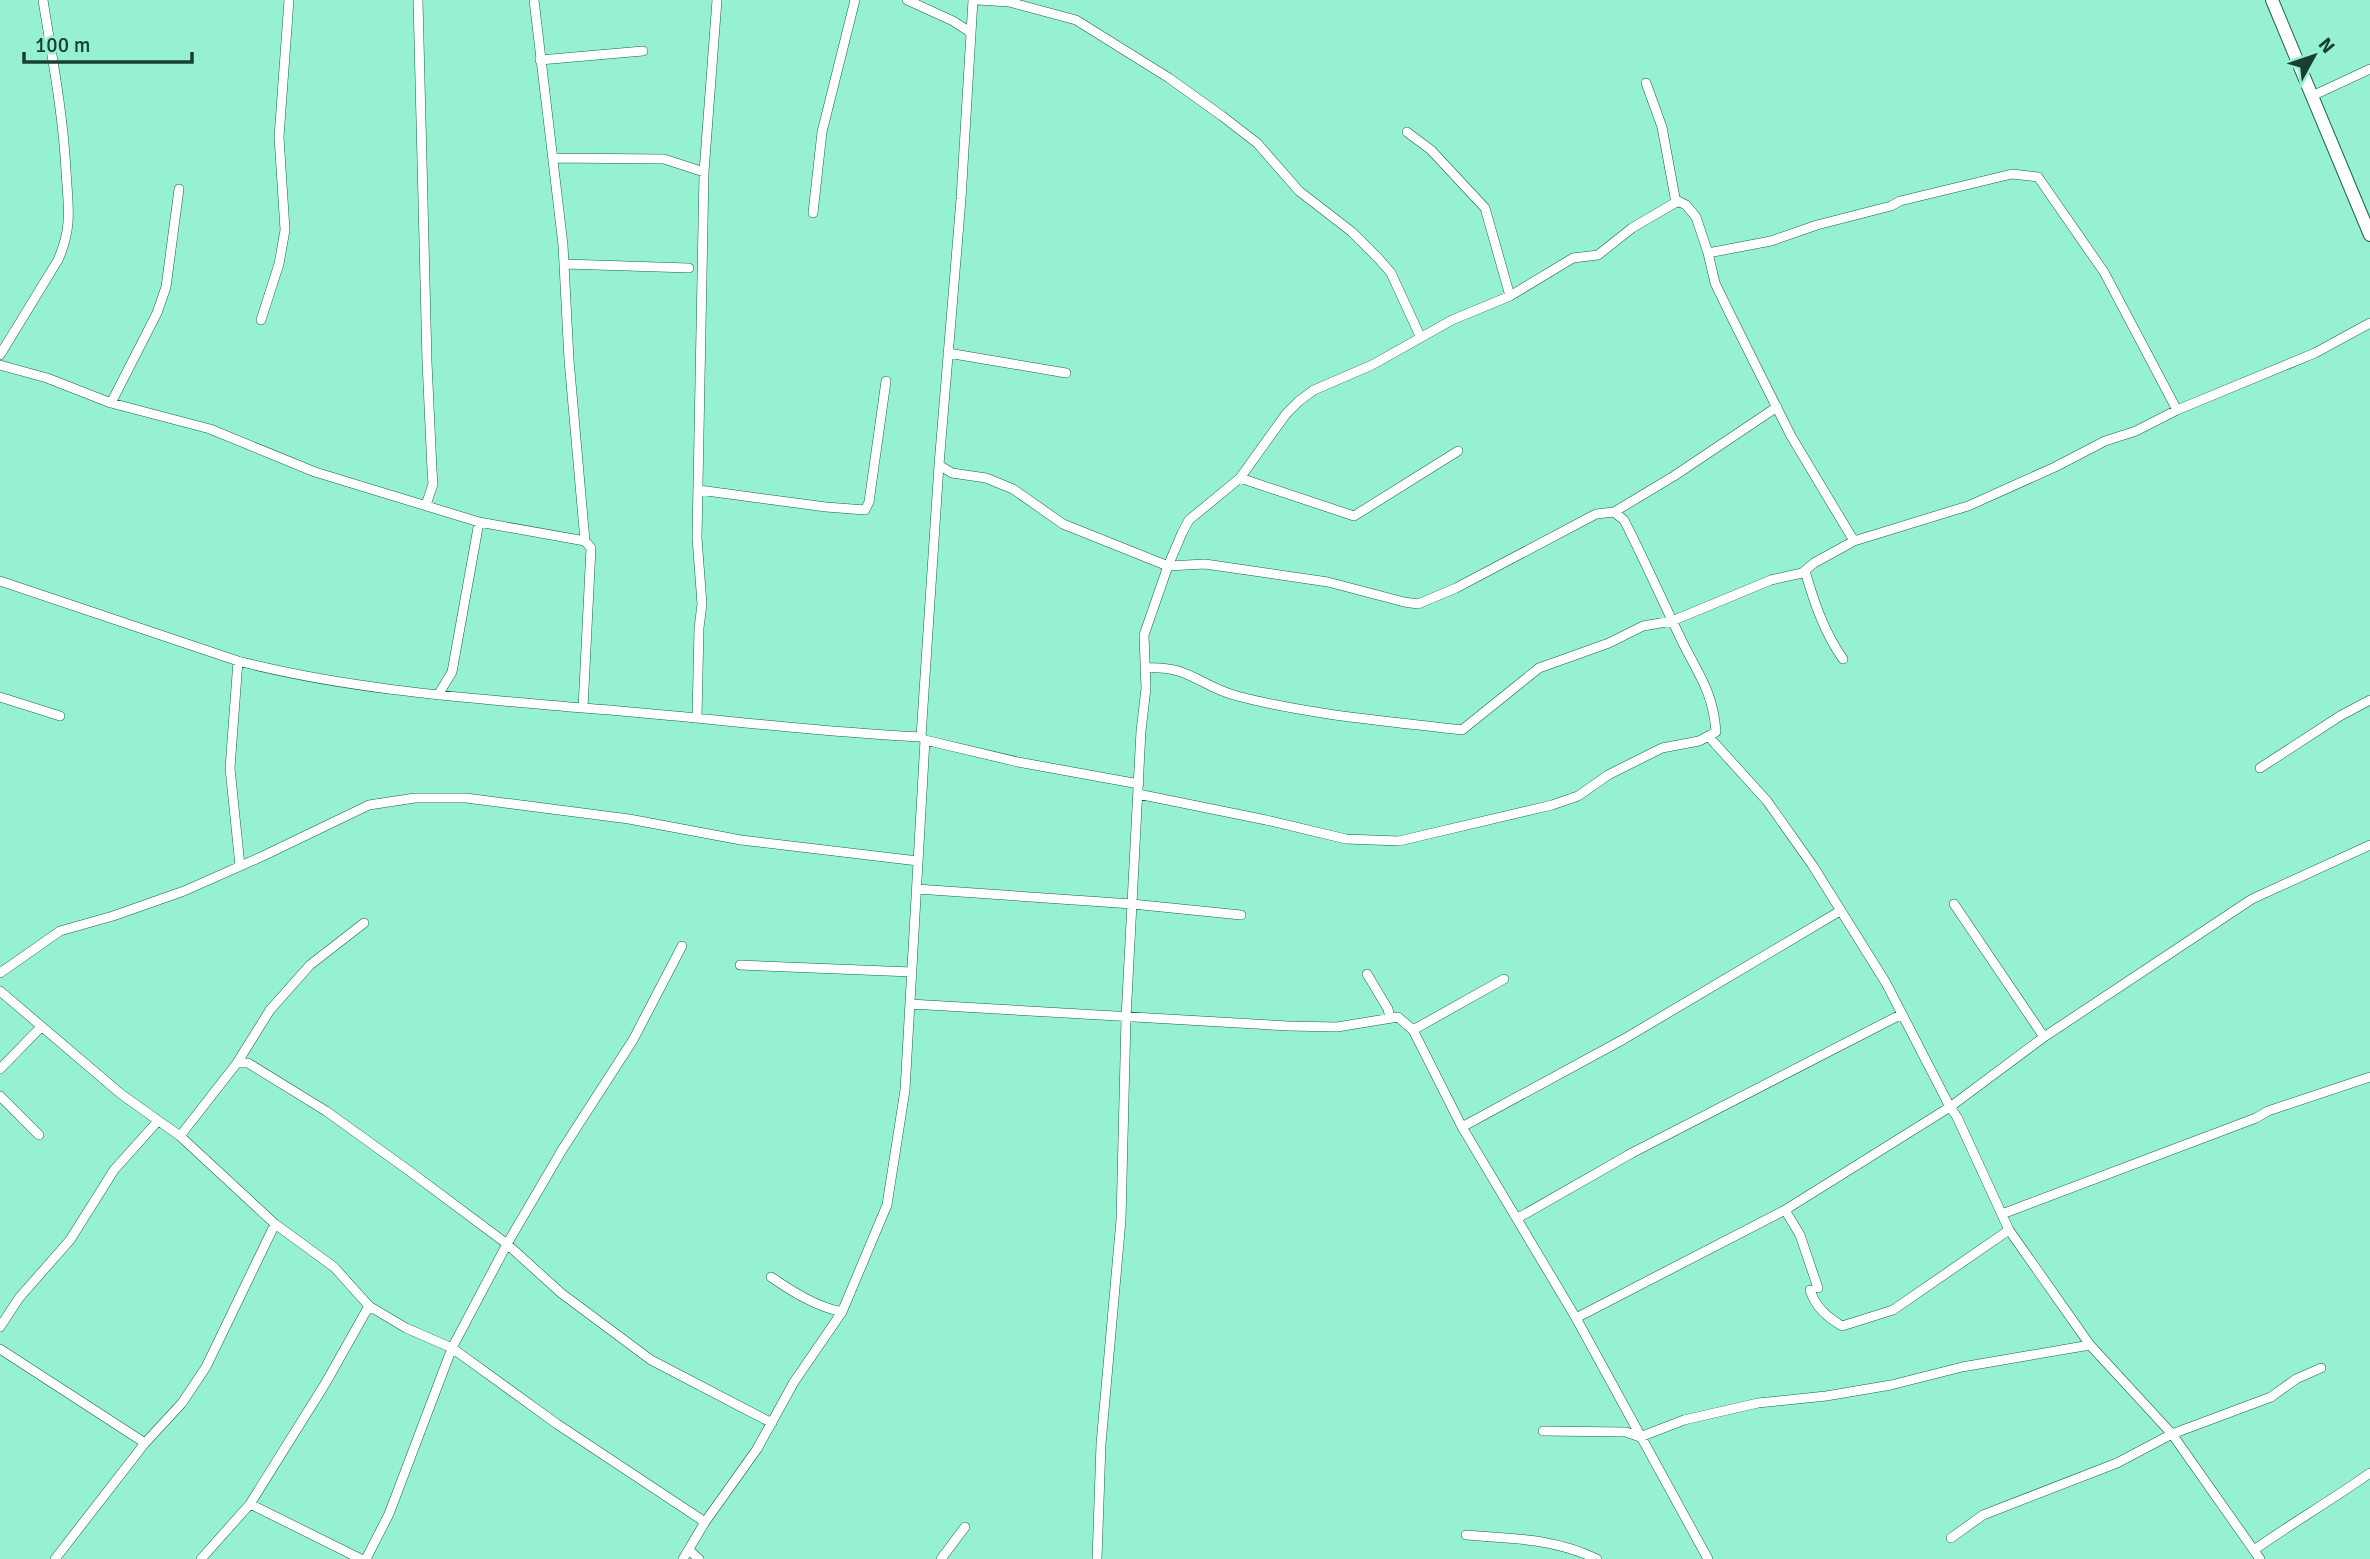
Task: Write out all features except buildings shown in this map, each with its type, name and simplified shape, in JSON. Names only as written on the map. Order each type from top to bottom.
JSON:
[{"type":"street","points":[[0,355],[58,260],[65,244],[70,214],[64,126],[43,0]]},
{"type":"street","points":[[261,320],[279,264],[285,230],[279,137],[289,0]]},
{"type":"street","points":[[418,0],[427,374],[433,484],[426,505]]},
{"type":"street","points":[[534,0],[565,264],[569,360],[585,541],[591,548],[583,708]]},
{"type":"street","points":[[697,717],[702,604],[697,538],[704,172],[717,0]]},
{"type":"street","points":[[813,213],[822,132],[855,0]]},
{"type":"street","points":[[907,0],[953,21],[970,32]]},
{"type":"street","points":[[699,1559],[686,1555],[705,1522],[757,1449],[794,1382],[842,1312],[887,1205],[905,1090],[939,465],[961,199],[970,32],[975,0],[1009,2],[1076,20],[1169,78],[1222,116],[1257,143],[1299,191],[1352,232],[1378,258],[1391,273],[1420,336]]},
{"type":"street","points":[[2272,0],[2370,235]]},
{"type":"street","points":[[540,60],[643,51]]},
{"type":"street","points":[[2312,96],[2370,69]]},
{"type":"street","points":[[1646,83],[1662,127],[1676,203],[1678,201],[1686,205],[1696,217],[1715,283],[1791,436],[1854,541]]},
{"type":"street","points":[[1406,132],[1431,150],[1485,208],[1510,296]]},
{"type":"street","points":[[554,158],[664,159],[704,172]]},
{"type":"street","points":[[1708,253],[1771,241],[1817,225],[1891,206],[1900,201],[2012,174],[2038,177],[2104,272],[2177,410]]},
{"type":"street","points":[[111,403],[157,313],[166,287],[179,189]]},
{"type":"street","points":[[1097,1559],[1101,1444],[1121,1220],[1126,1018],[1146,688],[1144,635],[1168,566],[1189,520],[1240,478],[1298,401],[1314,390],[1372,365],[1452,320],[1510,296],[1573,258],[1598,255],[1632,228],[1678,201]]},
{"type":"street","points":[[565,264],[689,268]]},
{"type":"street","points":[[1145,668],[1176,669],[1235,696],[1328,714],[1462,730],[1539,668],[1609,643],[1643,625],[1672,621],[1771,580],[1805,571],[1814,563],[1854,541],[1968,506],[2105,442],[2153,424],[2177,410],[2315,354],[2370,323]]},
{"type":"street","points":[[948,353],[1066,373]]},
{"type":"street","points":[[0,365],[47,378],[111,403],[210,429],[315,472],[479,522],[585,541]]},
{"type":"street","points":[[699,490],[865,510],[870,502],[886,381]]},
{"type":"street","points":[[939,465],[952,473],[986,478],[1013,489],[1063,524],[1168,566],[1205,564],[1328,582],[1418,604],[1456,588],[1596,514],[1614,512],[1674,476],[1777,407]]},
{"type":"street","points":[[1240,478],[1354,516],[1458,451]]},
{"type":"street","points":[[0,581],[237,661],[276,671],[438,695],[923,738],[1346,839],[1399,841],[1552,805],[1578,796],[1608,775],[1662,748],[1699,741],[1716,732],[1710,694],[1624,520],[1614,512]]},
{"type":"street","points":[[438,695],[453,672],[479,522]]},
{"type":"street","points":[[1805,571],[1822,620],[1843,659]]},
{"type":"street","points":[[237,661],[230,768],[240,866]]},
{"type":"street","points":[[0,698],[60,716]]},
{"type":"street","points":[[2260,768],[2340,716],[2370,700]]},
{"type":"street","points":[[1709,737],[1767,801],[1813,866],[1902,1014],[1957,1117],[2009,1230],[2091,1345],[2172,1434],[2260,1559]]},
{"type":"street","points":[[0,973],[60,931],[160,899],[240,866],[369,805],[415,798],[466,798],[629,819],[741,840],[918,861]]},
{"type":"street","points":[[1576,1318],[1785,1210],[1950,1107],[2044,1037],[2252,899],[2370,845]]},
{"type":"street","points":[[917,889],[1132,904],[1241,915]]},
{"type":"street","points":[[1954,904],[2044,1037]]},
{"type":"street","points":[[1462,1127],[1624,1039],[1840,911]]},
{"type":"street","points":[[180,1136],[237,1063],[270,1010],[302,974],[364,923]]},
{"type":"street","points":[[250,1504],[364,1559],[389,1514],[452,1348],[507,1244],[562,1150],[633,1040],[682,946]]},
{"type":"street","points":[[740,965],[912,972]]},
{"type":"street","points":[[1367,974],[1388,1009],[1390,1018]]},
{"type":"street","points":[[1413,1030],[1504,979]]},
{"type":"street","points":[[0,991],[157,1122],[180,1136],[275,1224],[334,1267],[369,1306],[405,1328],[452,1348],[557,1424],[705,1522]]},
{"type":"street","points":[[910,1004],[1126,1018],[1337,1027],[1398,1017],[1405,1021],[1413,1030],[1462,1127],[1576,1318],[1708,1559]]},
{"type":"street","points":[[1628,1155],[1902,1014]]},
{"type":"street","points":[[0,1069],[41,1027]]},
{"type":"street","points":[[1462,1127],[1618,1050]]},
{"type":"street","points":[[237,1063],[248,1063],[326,1111],[507,1244],[561,1293],[651,1360],[772,1423]]},
{"type":"street","points":[[2001,1214],[2256,1118],[2268,1111],[2370,1077]]},
{"type":"street","points":[[0,1096],[39,1135]]},
{"type":"street","points":[[1518,1218],[1708,1111]]},
{"type":"street","points":[[0,1326],[19,1298],[70,1240],[114,1170],[157,1122]]},
{"type":"street","points":[[1785,1210],[1800,1235],[1814,1289],[1814,1301],[1826,1317],[1842,1326],[1893,1310],[2009,1230]]},
{"type":"street","points":[[55,1559],[145,1443],[182,1403],[206,1367],[275,1224]]},
{"type":"street","points":[[771,1277],[799,1296],[842,1312]]},
{"type":"street","points":[[201,1559],[250,1504],[325,1384],[369,1306]]},
{"type":"street","points":[[1543,1431],[1626,1432],[1640,1437],[1684,1420],[1758,1403],[1826,1396],[1891,1385],[1962,1367],[2091,1345]]},
{"type":"street","points":[[0,1349],[145,1443]]},
{"type":"street","points":[[1951,1538],[1983,1515],[2117,1463],[2172,1434],[2271,1397],[2296,1379],[2321,1368]]},
{"type":"street","points":[[2254,1550],[2370,1473]]},
{"type":"street","points":[[941,1559],[965,1527]]},
{"type":"street","points":[[1466,1535],[1538,1540],[1571,1547],[1597,1559]]}]
